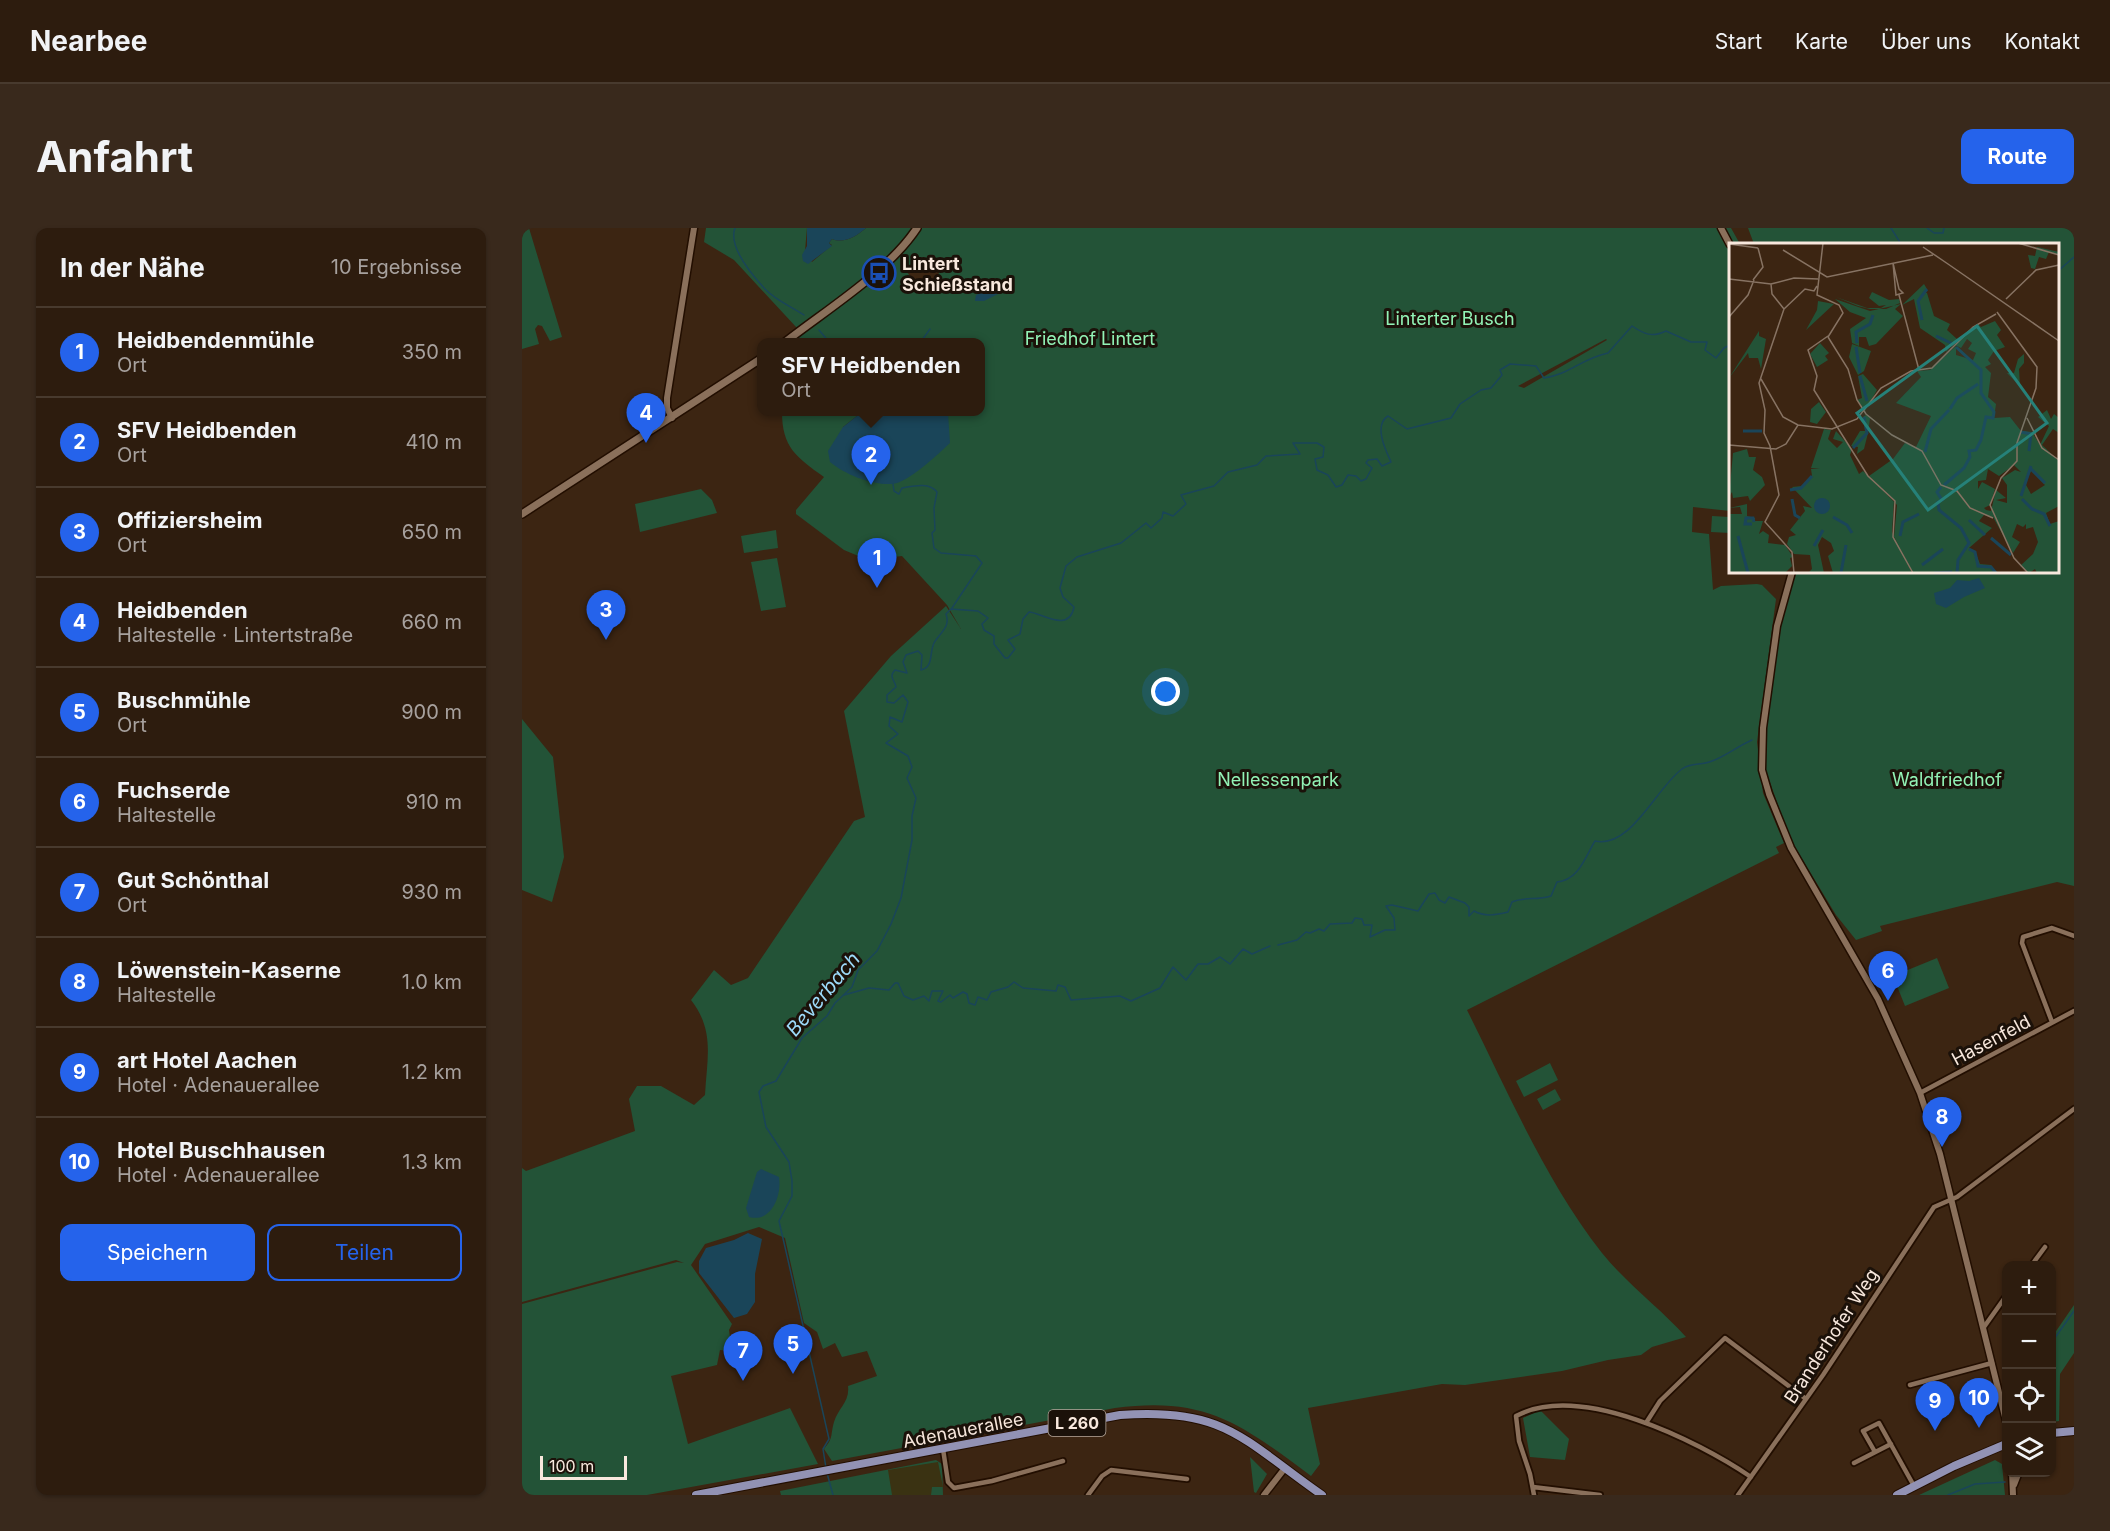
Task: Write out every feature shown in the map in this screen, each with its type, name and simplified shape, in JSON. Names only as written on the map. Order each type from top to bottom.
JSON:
[{"type":"main road","points":[[789,338],[876,270],[906,244],[917,228]]},
{"type":"main road","points":[[522,514],[757,361]]},
{"type":"main road","name":"Adenauerallee","points":[[696,1495],[1120,1415],[1164,1413],[1184,1414],[1226,1426],[1322,1495]]},
{"type":"main road","points":[[2056,1434],[2074,1431]]},
{"type":"main road","points":[[1897,1495],[2002,1446]]},
{"type":"street","points":[[672,418],[667,408],[668,398],[694,228]]},
{"type":"street","points":[[1721,228],[1730,243]]},
{"type":"street","points":[[1792,573],[1777,626],[1763,728],[1762,770],[1769,794],[1791,848],[1878,999],[1920,1093],[1952,1200],[2002,1402]]},
{"type":"street","points":[[2052,1022],[2022,943],[2023,937],[2052,928],[2074,936]]},
{"type":"street","name":"Hasenfeld","points":[[1920,1093],[2074,1011]]},
{"type":"street","name":"Branderhofer Weg","points":[[1738,1495],[1806,1399],[1937,1204],[1952,1200],[2074,1109]]},
{"type":"street","points":[[2035,1261],[2045,1247]]},
{"type":"street","points":[[1984,1327],[2002,1303]]},
{"type":"street","points":[[1646,1423],[1660,1401],[1725,1338],[1806,1399]]},
{"type":"street","points":[[1910,1385],[1992,1363]]},
{"type":"street","points":[[1534,1495],[1519,1441],[1516,1416],[1534,1408],[1554,1405],[1604,1412],[1646,1423],[1704,1448],[1751,1477]]},
{"type":"street","points":[[1875,1452],[1863,1431],[1879,1422],[1914,1486]]},
{"type":"street","points":[[1854,1463],[1891,1444]]},
{"type":"street","points":[[943,1449],[948,1482],[954,1488],[992,1481],[1063,1461]]},
{"type":"street","points":[[1264,1495],[1285,1468]]},
{"type":"street","points":[[1088,1495],[1102,1476],[1111,1470],[1187,1479]]},
{"type":"street","points":[[2012,1477],[2013,1492]]},
{"type":"street","points":[[2013,1492],[2018,1477]]},
{"type":"street","points":[[1533,1487],[1600,1495]]},
{"type":"green space","points":[[522,228],[529,228],[562,337],[550,341],[542,326],[538,325],[535,329],[539,344],[522,349]]},
{"type":"green space","points":[[706,228],[807,228],[805,251],[812,262],[832,245],[829,243],[832,239],[846,240],[866,228],[1731,228],[1739,243],[1729,243],[1729,511],[1693,507],[1692,532],[1709,534],[1713,590],[1721,586],[1757,584],[1762,585],[1776,599],[1757,742],[1763,793],[1784,843],[1776,847],[1779,853],[1467,1010],[1528,1135],[1582,1225],[1612,1264],[1686,1337],[1652,1347],[1641,1355],[1562,1371],[1465,1385],[1442,1384],[1308,1408],[1320,1464],[1311,1476],[1264,1442],[1221,1418],[1174,1406],[1147,1405],[1115,1408],[832,1461],[824,1449],[831,1439],[836,1417],[846,1401],[848,1386],[877,1376],[867,1351],[842,1357],[835,1343],[823,1349],[817,1332],[804,1323],[785,1238],[759,1227],[705,1244],[691,1265],[732,1324],[729,1330],[732,1351],[720,1350],[717,1365],[671,1376],[688,1444],[790,1408],[818,1464],[647,1495],[522,1495],[522,1304],[677,1262],[684,1263],[676,1260],[522,1302],[522,1168],[526,1171],[635,1131],[629,1099],[637,1086],[661,1086],[694,1105],[705,1095],[707,1034],[699,1011],[691,1000],[714,970],[731,985],[748,978],[854,821],[865,817],[844,711],[891,656],[946,606],[961,629],[947,605],[902,556],[868,560],[844,550],[796,514],[796,510],[824,477],[792,450],[785,434],[782,416],[857,416],[843,427],[867,481],[872,480],[946,416],[985,416],[985,338],[784,338],[797,328],[734,260],[704,242]],"holes":[[[903,266],[939,272],[937,286],[914,282]],[[1607,340],[1524,388],[1518,386]]]},
{"type":"green space","name":"Waldfriedhof","points":[[1748,228],[2074,228],[2074,886],[2057,882],[1880,926],[1882,931],[1856,940],[1836,915],[1790,839],[1766,771],[1764,749],[1778,631],[1795,573],[2059,573],[2059,243],[1754,243]]},
{"type":"green space","points":[[701,489],[712,500],[717,513],[640,532],[635,504]]},
{"type":"green space","points":[[1712,516],[1729,517],[1729,533],[1711,532]]},
{"type":"green space","points":[[776,530],[778,548],[744,553],[741,536]]},
{"type":"green space","points":[[777,558],[786,607],[761,611],[751,562]]},
{"type":"green space","points":[[522,719],[553,757],[564,857],[552,902],[522,890]]},
{"type":"green space","points":[[1937,958],[1949,988],[1905,1006],[1893,976]]},
{"type":"green space","points":[[1550,1063],[1558,1080],[1524,1097],[1516,1081]]},
{"type":"green space","points":[[1555,1089],[1561,1100],[1543,1110],[1537,1099]]},
{"type":"green space","points":[[2074,1305],[2074,1353],[2060,1374],[2059,1421],[2056,1421],[2056,1369],[2056,1331]]},
{"type":"green space","points":[[1540,1410],[1569,1439],[1565,1460],[1530,1457],[1523,1418]]},
{"type":"green space","points":[[1250,1457],[1267,1474],[1256,1493],[1254,1492]]},
{"type":"green space","points":[[936,1460],[942,1464],[943,1495],[781,1495],[780,1491]]},
{"type":"green space","points":[[1995,1460],[2002,1464],[2005,1495],[1919,1495]]},
{"type":"sand","points":[[938,1462],[943,1487],[932,1487],[931,1495],[892,1495],[888,1470]]},
{"type":"water","points":[[807,228],[866,228],[846,240],[832,239],[829,243],[832,246],[808,264],[803,261],[802,255],[807,246]]},
{"type":"water","points":[[1007,283],[1006,290],[984,301],[975,301],[976,295]]},
{"type":"water","points":[[857,416],[948,416],[950,443],[906,479],[892,484],[876,483],[843,471],[830,462],[828,451],[843,427]]},
{"type":"water","points":[[1979,578],[1985,588],[1946,608],[1936,604],[1934,593],[1950,588],[1957,580],[1969,581]]},
{"type":"water","points":[[761,1169],[779,1177],[777,1200],[769,1212],[763,1216],[749,1217],[746,1208],[757,1172]]},
{"type":"water","points":[[748,1233],[762,1239],[755,1274],[755,1302],[747,1314],[734,1318],[699,1273],[699,1261],[706,1248],[734,1240]]},
{"type":"waterway","points":[[735,228],[734,236],[738,252],[754,276],[774,297],[804,315]]},
{"type":"waterway","name":"Beverbach","points":[[1891,228],[1900,243]]},
{"type":"waterway","name":"Beverbach","points":[[1927,228],[1934,233],[1943,233],[1944,228]]},
{"type":"waterway","points":[[2059,270],[2074,257]]},
{"type":"waterway","name":"Beverbach","points":[[826,1468],[823,1449],[829,1439],[779,1221],[792,1196],[789,1162],[766,1127],[759,1092],[763,1086],[776,1081],[802,1038],[827,1016],[835,1003],[852,987],[858,970],[877,951],[901,898],[912,840],[912,816],[916,798],[907,778],[912,767],[908,756],[886,743],[898,734],[889,726],[890,717],[902,722],[908,702],[903,695],[894,703],[887,702],[887,695],[896,687],[892,677],[893,672],[895,670],[907,673],[903,662],[906,655],[918,651],[922,655],[921,670],[928,666],[934,643],[946,627],[946,614],[951,609],[978,611],[988,618],[982,624],[984,630],[994,636],[994,644],[1005,658],[1008,658],[1015,649],[1008,640],[1020,634],[1023,619],[1029,612],[1054,620],[1066,619],[1071,615],[1074,607],[1063,597],[1060,588],[1066,566],[1077,557],[1121,543],[1146,523],[1151,528],[1162,518],[1163,512],[1173,516],[1186,504],[1181,495],[1214,486],[1228,472],[1257,465],[1266,456],[1300,454],[1293,443],[1317,443],[1324,447],[1323,457],[1315,459],[1317,470],[1328,475],[1336,487],[1342,485],[1348,475],[1356,476],[1361,481],[1366,479],[1372,468],[1366,463],[1368,460],[1377,459],[1382,466],[1391,462],[1381,432],[1381,425],[1388,416],[1407,429],[1451,418],[1460,404],[1481,390],[1491,388],[1502,375],[1500,370],[1510,364],[1536,366],[1544,378],[1553,376],[1608,353],[1632,326],[1648,334],[1666,331],[1691,342],[1707,342],[1705,350],[1716,358],[1729,346]]},
{"type":"waterway","points":[[924,338],[930,329]]},
{"type":"waterway","points":[[819,330],[826,338]]},
{"type":"waterway","points":[[893,484],[894,491],[899,494],[902,488],[911,486],[926,486],[934,489],[937,492],[934,508],[935,530],[932,533],[934,548],[941,553],[976,556],[982,563],[952,608]]},
{"type":"waterway","points":[[1278,945],[1297,940],[1306,932],[1310,933],[1319,929],[1324,931],[1330,924],[1352,923],[1355,918],[1362,919],[1364,925],[1372,925],[1370,937],[1385,930],[1395,930],[1394,918],[1386,906],[1392,905],[1418,911],[1429,894],[1435,893],[1439,900],[1445,903],[1449,897],[1465,903],[1469,907],[1469,916],[1474,911],[1491,915],[1508,912],[1512,902],[1551,896],[1557,882],[1571,877],[1576,872],[1595,841],[1608,841],[1620,836],[1631,827],[1682,769],[1717,759],[1752,740]]},
{"type":"waterway","points":[[844,995],[869,988],[889,990],[895,983],[898,983],[904,996],[913,1000],[924,996],[929,1001],[932,991],[943,991],[938,1001],[941,1002],[950,995],[953,998],[963,992],[967,994],[969,1003],[975,1005],[978,997],[987,1000],[991,992],[1008,987],[1014,982],[1023,988],[1056,991],[1058,985],[1065,987],[1071,1000],[1120,996],[1131,1001],[1160,988],[1173,967],[1186,980],[1198,964],[1208,964],[1220,957],[1230,964],[1243,949],[1252,954],[1270,946]]},
{"type":"waterway","points":[[2056,1336],[2074,1311]]},
{"type":"waterway","name":"Beverbach","points":[[827,1473],[833,1495]]},
{"type":"waterway","points":[[1948,1495],[1975,1484],[2005,1482]]},
{"type":"place","name":"Lintert Schießstand","points":[[879,273]]},
{"type":"place","name":"Heidbenden","points":[[646,443]]},
{"type":"place","name":"SFV Heidbenden","points":[[871,485]]},
{"type":"place","name":"Heidbendenmühle","points":[[877,588]]},
{"type":"place","name":"Offiziersheim","points":[[606,640]]},
{"type":"place","name":"Fuchserde","points":[[1888,1001]]},
{"type":"place","name":"Löwenstein-Kaserne","points":[[1942,1147]]},
{"type":"place","name":"Buschmühle","points":[[793,1374]]},
{"type":"place","name":"Gut Schönthal","points":[[743,1381]]},
{"type":"place","name":"Hotel Buschhausen","points":[[1979,1428]]},
{"type":"place","name":"art Hotel Aachen","points":[[1935,1431]]},
{"type":"park label","name":"Linterter Busch","points":[[1450,318]]},
{"type":"park label","name":"Friedhof Lintert","points":[[1090,338]]},
{"type":"park label","name":"Nellessenpark","points":[[1278,779]]}]
